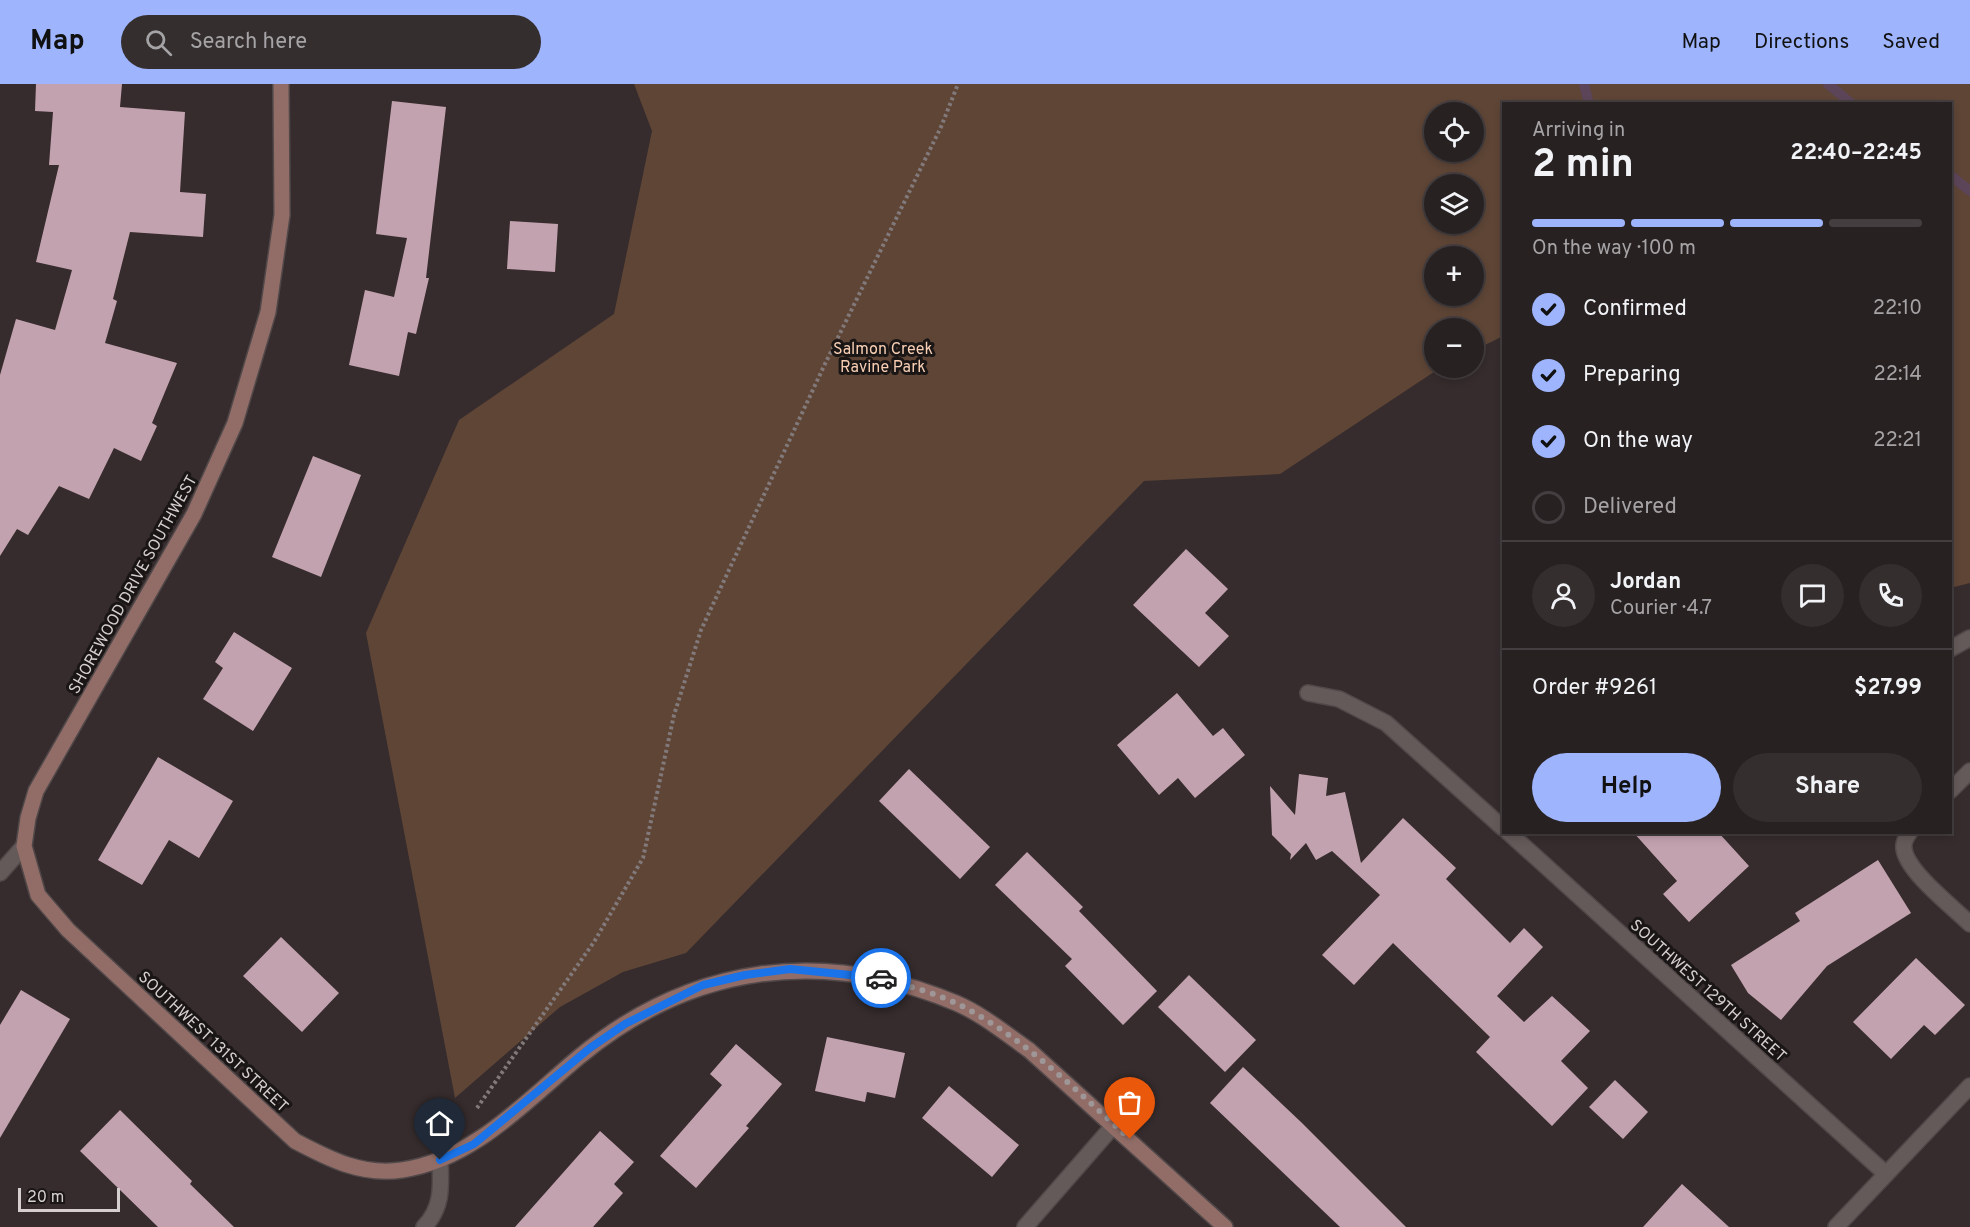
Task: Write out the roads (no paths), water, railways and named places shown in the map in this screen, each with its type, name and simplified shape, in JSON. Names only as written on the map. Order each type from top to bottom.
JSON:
[{"type":"street","name":"SHOREWOOD DRIVE SOUTHWEST","points":[[0,873],[24,846],[36,791],[194,514],[235,423],[268,312],[282,215],[281,84]]},
{"type":"street","points":[[1952,648],[1970,638]]},
{"type":"street","points":[[1308,693],[1339,699],[1386,723],[1502,827]]},
{"type":"street","points":[[1952,789],[1970,771]]},
{"type":"street","name":"SOUTHWEST 129TH STREET","points":[[1510,834],[1886,1174]]},
{"type":"street","points":[[1908,834],[1905,838],[1903,849],[1910,863],[1970,924]]},
{"type":"street","name":"SOUTHWEST 131ST STREET","points":[[24,846],[38,895],[68,930],[295,1141],[334,1162],[366,1171],[402,1170],[440,1160],[474,1144],[590,1048],[625,1024],[667,1002],[703,985],[745,975],[790,969],[828,971],[877,977],[958,1004],[1029,1050],[1225,1227]]},
{"type":"street","points":[[1836,1227],[1970,1086]]},
{"type":"street","points":[[1025,1227],[1114,1125]]},
{"type":"street","points":[[424,1227],[433,1218],[442,1197],[440,1160]]},
{"type":"waterway","points":[[1584,84],[1588,102]]},
{"type":"waterway","points":[[1828,84],[1850,102]]},
{"type":"waterway","points":[[1952,177],[1970,191]]},
{"type":"park label","name":"Salmon Creek Ravine Park","points":[[883,357]]}]
